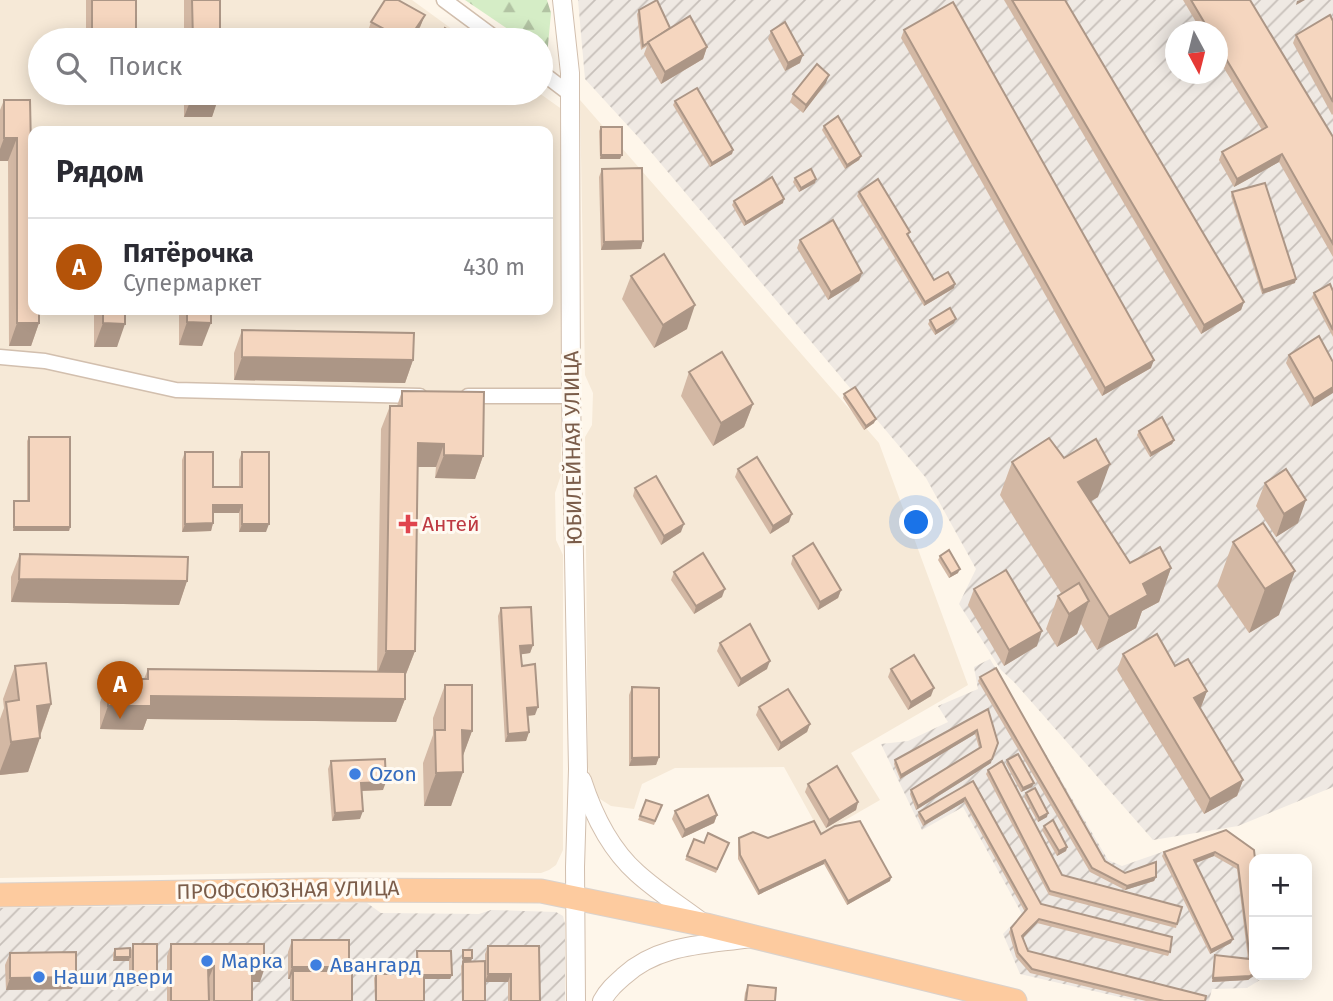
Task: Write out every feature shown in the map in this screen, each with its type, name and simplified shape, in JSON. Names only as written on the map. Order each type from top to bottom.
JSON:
[{"type":"highway","name":"ПРОФСОЮЗНАЯ УЛИЦА","points":[[0,895],[408,889],[541,891],[706,925],[1014,1001]]},
{"type":"street","points":[[444,0],[482,28]]},
{"type":"street","name":"ЮБИЛЕЙНАЯ УЛИЦА","points":[[562,0],[570,73],[571,396],[578,769],[576,1001]]},
{"type":"street","points":[[553,81],[570,94]]},
{"type":"street","points":[[0,357],[45,361],[176,390],[571,396]]},
{"type":"street","points":[[578,769],[590,806],[625,860],[637,873],[706,925]]},
{"type":"street","points":[[602,1001],[608,990],[634,967],[665,951],[753,938]]},
{"type":"shaded area","points":[[0,0],[412,0],[450,28],[28,28],[28,105],[553,103],[563,110],[561,475],[555,493],[556,540],[563,555],[563,850],[556,865],[541,873],[318,872],[0,878]]},
{"type":"shaded area","points":[[578,0],[1333,0],[1333,787],[1238,826],[1153,840],[1001,670],[959,604],[976,569],[926,478],[640,139],[585,79]]},
{"type":"shaded area","points":[[580,100],[879,443],[968,685],[851,753],[880,800],[821,834],[784,767],[675,768],[642,784],[634,809],[611,806],[600,799],[591,787],[588,767],[585,437],[592,425],[593,393],[585,375]]},
{"type":"shaded area","points":[[990,659],[1108,860],[1122,866],[1225,830],[1255,851],[1255,854],[1249,854],[1249,980],[1260,980],[1247,988],[1212,989],[1209,1001],[1137,1001],[1020,974],[1003,934],[1022,914],[963,807],[922,830],[881,744],[908,741],[948,722],[938,706],[978,689],[974,667]]},
{"type":"shaded area","points":[[367,903],[381,913],[479,914],[491,910],[556,912],[563,916],[565,924],[565,1001],[0,1001],[0,908]]},
{"type":"green space","points":[[465,0],[547,0],[551,13],[550,28],[506,28]]},
{"type":"building","points":[[92,0],[136,0],[136,28],[92,28]]},
{"type":"building","points":[[192,0],[220,0],[220,28],[193,28]]},
{"type":"building","points":[[385,0],[398,0],[425,15],[416,28],[382,28],[371,22]]},
{"type":"building","points":[[657,0],[670,28],[643,46],[639,10]]},
{"type":"building","points":[[1012,0],[1065,0],[1244,302],[1204,325]]},
{"type":"building","points":[[1191,0],[1250,0],[1333,137],[1333,244],[1282,154],[1237,179],[1222,152],[1267,127],[1228,62],[1228,21],[1203,21]]},
{"type":"building","points":[[953,2],[1154,360],[1105,388],[904,30]]},
{"type":"building","points":[[1330,15],[1333,21],[1333,102],[1296,35]]},
{"type":"building","points":[[690,16],[707,47],[665,72],[648,42]]},
{"type":"building","points":[[785,22],[803,55],[788,63],[771,31]]},
{"type":"building","points":[[817,64],[829,75],[806,105],[793,94]]},
{"type":"building","points":[[697,88],[733,150],[712,163],[675,101]]},
{"type":"building","points":[[4,100],[28,100],[31,126],[28,126],[28,315],[39,315],[39,323],[17,323],[17,138],[4,138]]},
{"type":"building","points":[[838,116],[861,156],[847,165],[824,126]]},
{"type":"building","points":[[601,127],[622,127],[622,155],[601,155]]},
{"type":"building","points":[[642,168],[643,241],[604,242],[602,169]]},
{"type":"building","points":[[811,169],[816,179],[801,188],[795,178]]},
{"type":"building","points":[[772,177],[784,199],[746,222],[734,201]]},
{"type":"building","points":[[878,179],[910,232],[907,234],[934,280],[948,272],[955,284],[925,302],[859,192]]},
{"type":"building","points":[[1265,183],[1296,279],[1263,290],[1232,192]]},
{"type":"building","points":[[833,220],[862,273],[831,292],[800,240]]},
{"type":"building","points":[[664,254],[695,305],[663,325],[631,276]]},
{"type":"building","points":[[1330,284],[1333,291],[1333,330],[1314,293]]},
{"type":"building","points":[[950,308],[956,319],[936,331],[930,320]]},
{"type":"building","points":[[103,315],[125,315],[125,324],[103,323]]},
{"type":"building","points":[[187,315],[211,315],[211,323],[187,322]]},
{"type":"building","points":[[242,330],[414,333],[413,360],[242,357]]},
{"type":"building","points":[[1319,336],[1333,362],[1333,387],[1314,399],[1289,355]]},
{"type":"building","points":[[722,352],[753,404],[721,423],[689,372]]},
{"type":"building","points":[[855,387],[876,419],[866,426],[844,394]]},
{"type":"building","points":[[402,391],[484,392],[483,456],[444,455],[444,444],[418,443],[415,651],[386,651],[390,406],[402,406]]},
{"type":"building","points":[[1162,417],[1174,440],[1151,453],[1139,431]]},
{"type":"building","points":[[29,437],[70,437],[70,527],[14,527],[14,501],[29,501]]},
{"type":"building","points":[[1049,438],[1064,458],[1096,439],[1110,464],[1078,482],[1130,563],[1160,547],[1171,568],[1143,584],[1148,595],[1109,617],[1012,462]]},
{"type":"building","points":[[185,452],[213,452],[213,487],[242,487],[242,452],[269,452],[269,524],[242,524],[242,505],[213,505],[213,523],[185,524]]},
{"type":"building","points":[[757,457],[792,514],[773,526],[738,469]]},
{"type":"building","points":[[1286,469],[1306,500],[1284,514],[1265,483]]},
{"type":"building","points":[[656,476],[684,524],[664,536],[635,488]]},
{"type":"building","points":[[1263,523],[1295,571],[1265,589],[1233,542]]},
{"type":"building","points":[[813,543],[841,590],[820,602],[793,556]]},
{"type":"building","points":[[949,550],[960,569],[951,574],[940,556]]},
{"type":"building","points":[[703,553],[725,589],[696,606],[674,572]]},
{"type":"building","points":[[20,554],[188,557],[187,581],[19,579]]},
{"type":"building","points":[[1006,570],[1042,631],[1009,650],[974,589]]},
{"type":"building","points":[[1079,583],[1089,601],[1069,614],[1058,596]]},
{"type":"building","points":[[531,607],[533,645],[520,646],[522,666],[535,664],[538,707],[527,708],[529,732],[508,734],[501,608]]},
{"type":"building","points":[[750,624],[770,661],[741,679],[720,643]]},
{"type":"building","points":[[1157,634],[1175,666],[1188,659],[1207,691],[1194,698],[1243,780],[1210,799],[1123,654]]},
{"type":"building","points":[[914,655],[934,688],[911,702],[891,669]]},
{"type":"building","points":[[46,663],[51,704],[37,706],[40,738],[11,742],[6,702],[19,700],[15,666]]},
{"type":"building","points":[[996,668],[1105,861],[1125,873],[1156,862],[1156,877],[1127,886],[1092,868],[980,677]]},
{"type":"building","points":[[148,669],[405,672],[405,699],[151,696],[151,706],[108,706],[109,679],[148,679]]},
{"type":"building","points":[[445,685],[472,685],[472,731],[462,730],[463,772],[436,773],[435,730],[445,730]]},
{"type":"building","points":[[632,687],[659,688],[659,757],[632,758]]},
{"type":"building","points":[[788,689],[810,724],[781,743],[759,707]]},
{"type":"building","points":[[988,709],[998,743],[992,759],[918,806],[911,790],[981,747],[977,730],[901,775],[895,760]]},
{"type":"building","points":[[1018,754],[1034,783],[1023,788],[1007,760]]},
{"type":"building","points":[[385,759],[386,782],[361,783],[363,811],[335,813],[331,761]]},
{"type":"building","points":[[1002,761],[1062,875],[1182,907],[1177,924],[1050,891],[988,770]]},
{"type":"building","points":[[837,766],[858,802],[829,820],[808,784]]},
{"type":"building","points":[[973,781],[1041,904],[1172,937],[1170,952],[1039,919],[1022,936],[1028,951],[1206,996],[1205,1001],[1164,1001],[1032,969],[1018,953],[1011,928],[1027,909],[965,798],[925,822],[919,812]]},
{"type":"building","points":[[1035,788],[1048,813],[1039,818],[1026,793]]},
{"type":"building","points":[[708,795],[717,815],[685,830],[675,811]]},
{"type":"building","points":[[646,800],[662,805],[655,821],[640,816]]},
{"type":"building","points":[[1053,820],[1067,847],[1059,851],[1044,826]]},
{"type":"building","points":[[814,821],[821,834],[835,826],[860,821],[891,877],[848,901],[825,860],[759,891],[740,855],[739,838],[753,832],[768,838]]},
{"type":"building","points":[[1226,830],[1254,850],[1254,854],[1249,854],[1249,951],[1238,865],[1215,852],[1194,860],[1233,939],[1211,950],[1164,852]]},
{"type":"building","points":[[708,833],[729,843],[717,869],[687,856],[694,839],[704,843]]},
{"type":"building","points":[[292,940],[349,940],[349,967],[292,967]]},
{"type":"building","points":[[133,944],[157,944],[157,974],[133,974]]},
{"type":"building","points":[[171,944],[264,944],[264,970],[252,970],[252,1001],[214,1001],[214,966],[208,966],[209,1001],[171,1001]]},
{"type":"building","points":[[488,946],[539,946],[540,1001],[511,1001],[511,974],[488,974]]},
{"type":"building","points":[[130,948],[130,957],[115,957],[115,949]]},
{"type":"building","points":[[463,950],[472,950],[472,958],[463,958]]},
{"type":"building","points":[[417,951],[451,951],[452,975],[424,975],[424,1001],[376,1001],[376,974],[418,974]]},
{"type":"building","points":[[76,952],[76,977],[10,978],[10,953]]},
{"type":"building","points":[[1215,955],[1249,959],[1249,976],[1213,978]]},
{"type":"building","points":[[485,961],[485,1001],[463,1001],[463,962]]},
{"type":"building","name":"Авангард","points":[[293,971],[352,971],[352,1001],[293,1001]]},
{"type":"building","points":[[748,985],[776,988],[775,1001],[746,1001]]},
{"type":"place","name":"Антей","points":[[408,524]]},
{"type":"place","name":"Пятёрочка","points":[[120,719]]},
{"type":"place","name":"Ozon","points":[[355,774]]},
{"type":"place","name":"Марка","points":[[207,961]]},
{"type":"place","name":"Авангард","points":[[316,965]]},
{"type":"place","name":"Наши двери","points":[[39,977]]}]
